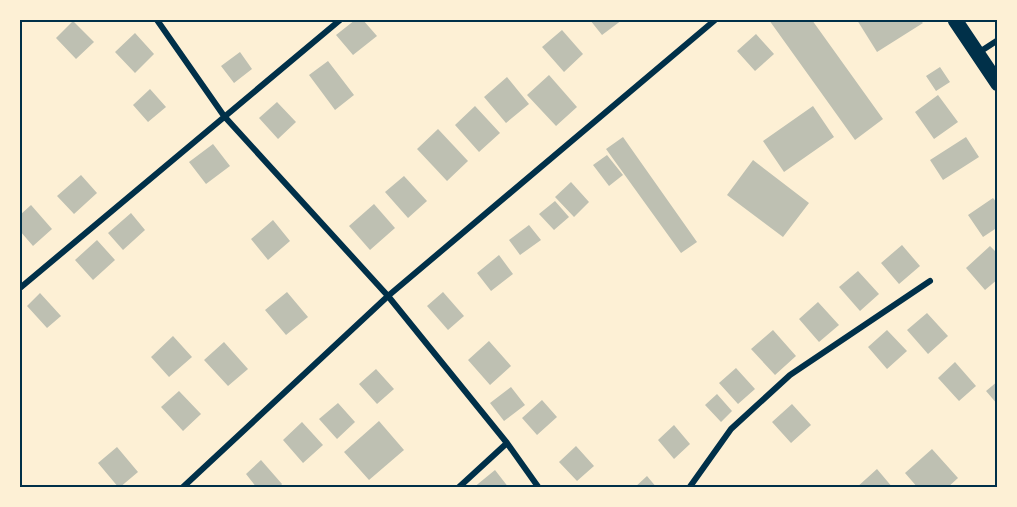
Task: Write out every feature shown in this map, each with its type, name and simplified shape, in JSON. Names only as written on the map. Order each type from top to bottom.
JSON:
[{"type":"main road","points":[[955,20],[998,84]]},
{"type":"street","points":[[157,20],[224,116],[388,296],[507,443],[539,488]]},
{"type":"street","points":[[20,288],[339,20]]},
{"type":"street","points":[[182,488],[388,296],[715,20]]},
{"type":"street","points":[[977,53],[998,40]]},
{"type":"street","points":[[689,488],[730,429],[790,375],[930,281]]},
{"type":"street","points":[[458,488],[507,443]]},
{"type":"building","points":[[355,20],[363,20],[377,36],[353,55],[336,35]]},
{"type":"building","points":[[590,20],[622,20],[602,35]]},
{"type":"building","points":[[769,20],[812,20],[883,119],[855,140]]},
{"type":"building","points":[[857,20],[920,20],[923,23],[877,52]]},
{"type":"building","points":[[73,21],[94,42],[76,59],[56,38]]},
{"type":"building","points":[[562,30],[583,54],[564,72],[542,47]]},
{"type":"building","points":[[135,33],[154,54],[135,73],[115,52]]},
{"type":"building","points":[[756,34],[774,54],[755,71],[737,51]]},
{"type":"building","points":[[240,52],[252,69],[234,83],[221,66]]},
{"type":"building","points":[[328,61],[354,95],[335,110],[309,75]]},
{"type":"building","points":[[940,67],[950,82],[936,91],[926,76]]},
{"type":"building","points":[[549,75],[577,107],[556,126],[527,95]]},
{"type":"building","points":[[507,77],[529,104],[506,123],[484,97]]},
{"type":"building","points":[[150,89],[166,107],[148,122],[133,105]]},
{"type":"building","points":[[938,95],[958,122],[934,139],[915,112]]},
{"type":"building","points":[[277,102],[296,122],[278,139],[259,118]]},
{"type":"building","points":[[475,106],[500,133],[479,152],[455,125]]},
{"type":"building","points":[[813,106],[834,137],[784,172],[763,141]]},
{"type":"building","points":[[438,129],[468,161],[447,181],[417,149]]},
{"type":"building","points":[[623,137],[697,242],[681,253],[606,149]]},
{"type":"building","points":[[966,137],[979,157],[943,180],[930,160]]},
{"type":"building","points":[[213,144],[230,166],[206,184],[189,162]]},
{"type":"building","points":[[607,155],[623,175],[609,186],[593,165]]},
{"type":"building","points":[[753,160],[809,203],[783,237],[727,195]]},
{"type":"building","points":[[81,175],[97,193],[74,214],[57,196]]},
{"type":"building","points":[[404,176],[427,201],[408,218],[385,192]]},
{"type":"building","points":[[571,182],[589,202],[574,217],[555,197]]},
{"type":"building","points":[[993,198],[998,204],[998,227],[983,237],[968,215]]},
{"type":"building","points":[[555,201],[569,217],[554,230],[539,214]]},
{"type":"building","points":[[374,204],[395,228],[370,250],[349,226]]},
{"type":"building","points":[[31,205],[52,229],[33,246],[20,231],[20,215]]},
{"type":"building","points":[[131,213],[145,230],[123,250],[108,233]]},
{"type":"building","points":[[273,220],[290,241],[268,260],[251,239]]},
{"type":"building","points":[[529,225],[541,240],[520,255],[509,240]]},
{"type":"building","points":[[97,240],[115,260],[93,280],[75,260]]},
{"type":"building","points":[[902,245],[920,266],[899,284],[881,263]]},
{"type":"building","points":[[990,246],[998,254],[998,279],[985,290],[966,268]]},
{"type":"building","points":[[499,255],[513,274],[491,291],[477,273]]},
{"type":"building","points":[[858,271],[879,294],[860,311],[839,287]]},
{"type":"building","points":[[287,292],[308,317],[286,335],[265,310]]},
{"type":"building","points":[[443,292],[464,316],[448,330],[427,306]]},
{"type":"building","points":[[40,293],[61,316],[47,328],[27,306]]},
{"type":"building","points":[[818,302],[839,325],[819,342],[799,319]]},
{"type":"building","points":[[927,313],[948,336],[928,354],[907,330]]},
{"type":"building","points":[[773,330],[796,356],[775,375],[751,349]]},
{"type":"building","points":[[887,330],[907,351],[887,369],[868,347]]},
{"type":"building","points":[[173,336],[192,357],[169,377],[151,357]]},
{"type":"building","points":[[489,341],[511,366],[490,385],[468,360]]},
{"type":"building","points":[[224,342],[248,369],[228,386],[204,360]]},
{"type":"building","points":[[955,362],[976,386],[959,401],[938,378]]},
{"type":"building","points":[[736,368],[755,389],[738,404],[719,383]]},
{"type":"building","points":[[376,369],[394,389],[377,404],[359,384]]},
{"type":"building","points":[[998,381],[998,405],[986,391]]},
{"type":"building","points":[[511,387],[525,405],[504,421],[490,403]]},
{"type":"building","points":[[179,391],[201,414],[183,431],[161,407]]},
{"type":"building","points":[[717,394],[732,411],[721,422],[705,405]]},
{"type":"building","points":[[542,400],[557,417],[537,435],[522,418]]},
{"type":"building","points":[[338,403],[355,422],[337,439],[319,419]]},
{"type":"building","points":[[792,404],[811,425],[791,443],[772,422]]},
{"type":"building","points":[[379,421],[404,450],[369,480],[344,452]]},
{"type":"building","points":[[302,422],[323,445],[303,463],[283,440]]},
{"type":"building","points":[[674,425],[690,444],[674,459],[658,440]]},
{"type":"building","points":[[576,446],[594,466],[577,481],[559,462]]},
{"type":"building","points":[[117,447],[138,472],[119,488],[98,463]]},
{"type":"building","points":[[932,449],[958,478],[947,488],[918,488],[905,473]]},
{"type":"building","points":[[261,460],[282,484],[279,488],[257,488],[246,474]]},
{"type":"building","points":[[877,469],[893,488],[856,488]]},
{"type":"building","points":[[495,470],[509,488],[473,488]]},
{"type":"building","points":[[647,476],[657,488],[634,488]]}]
